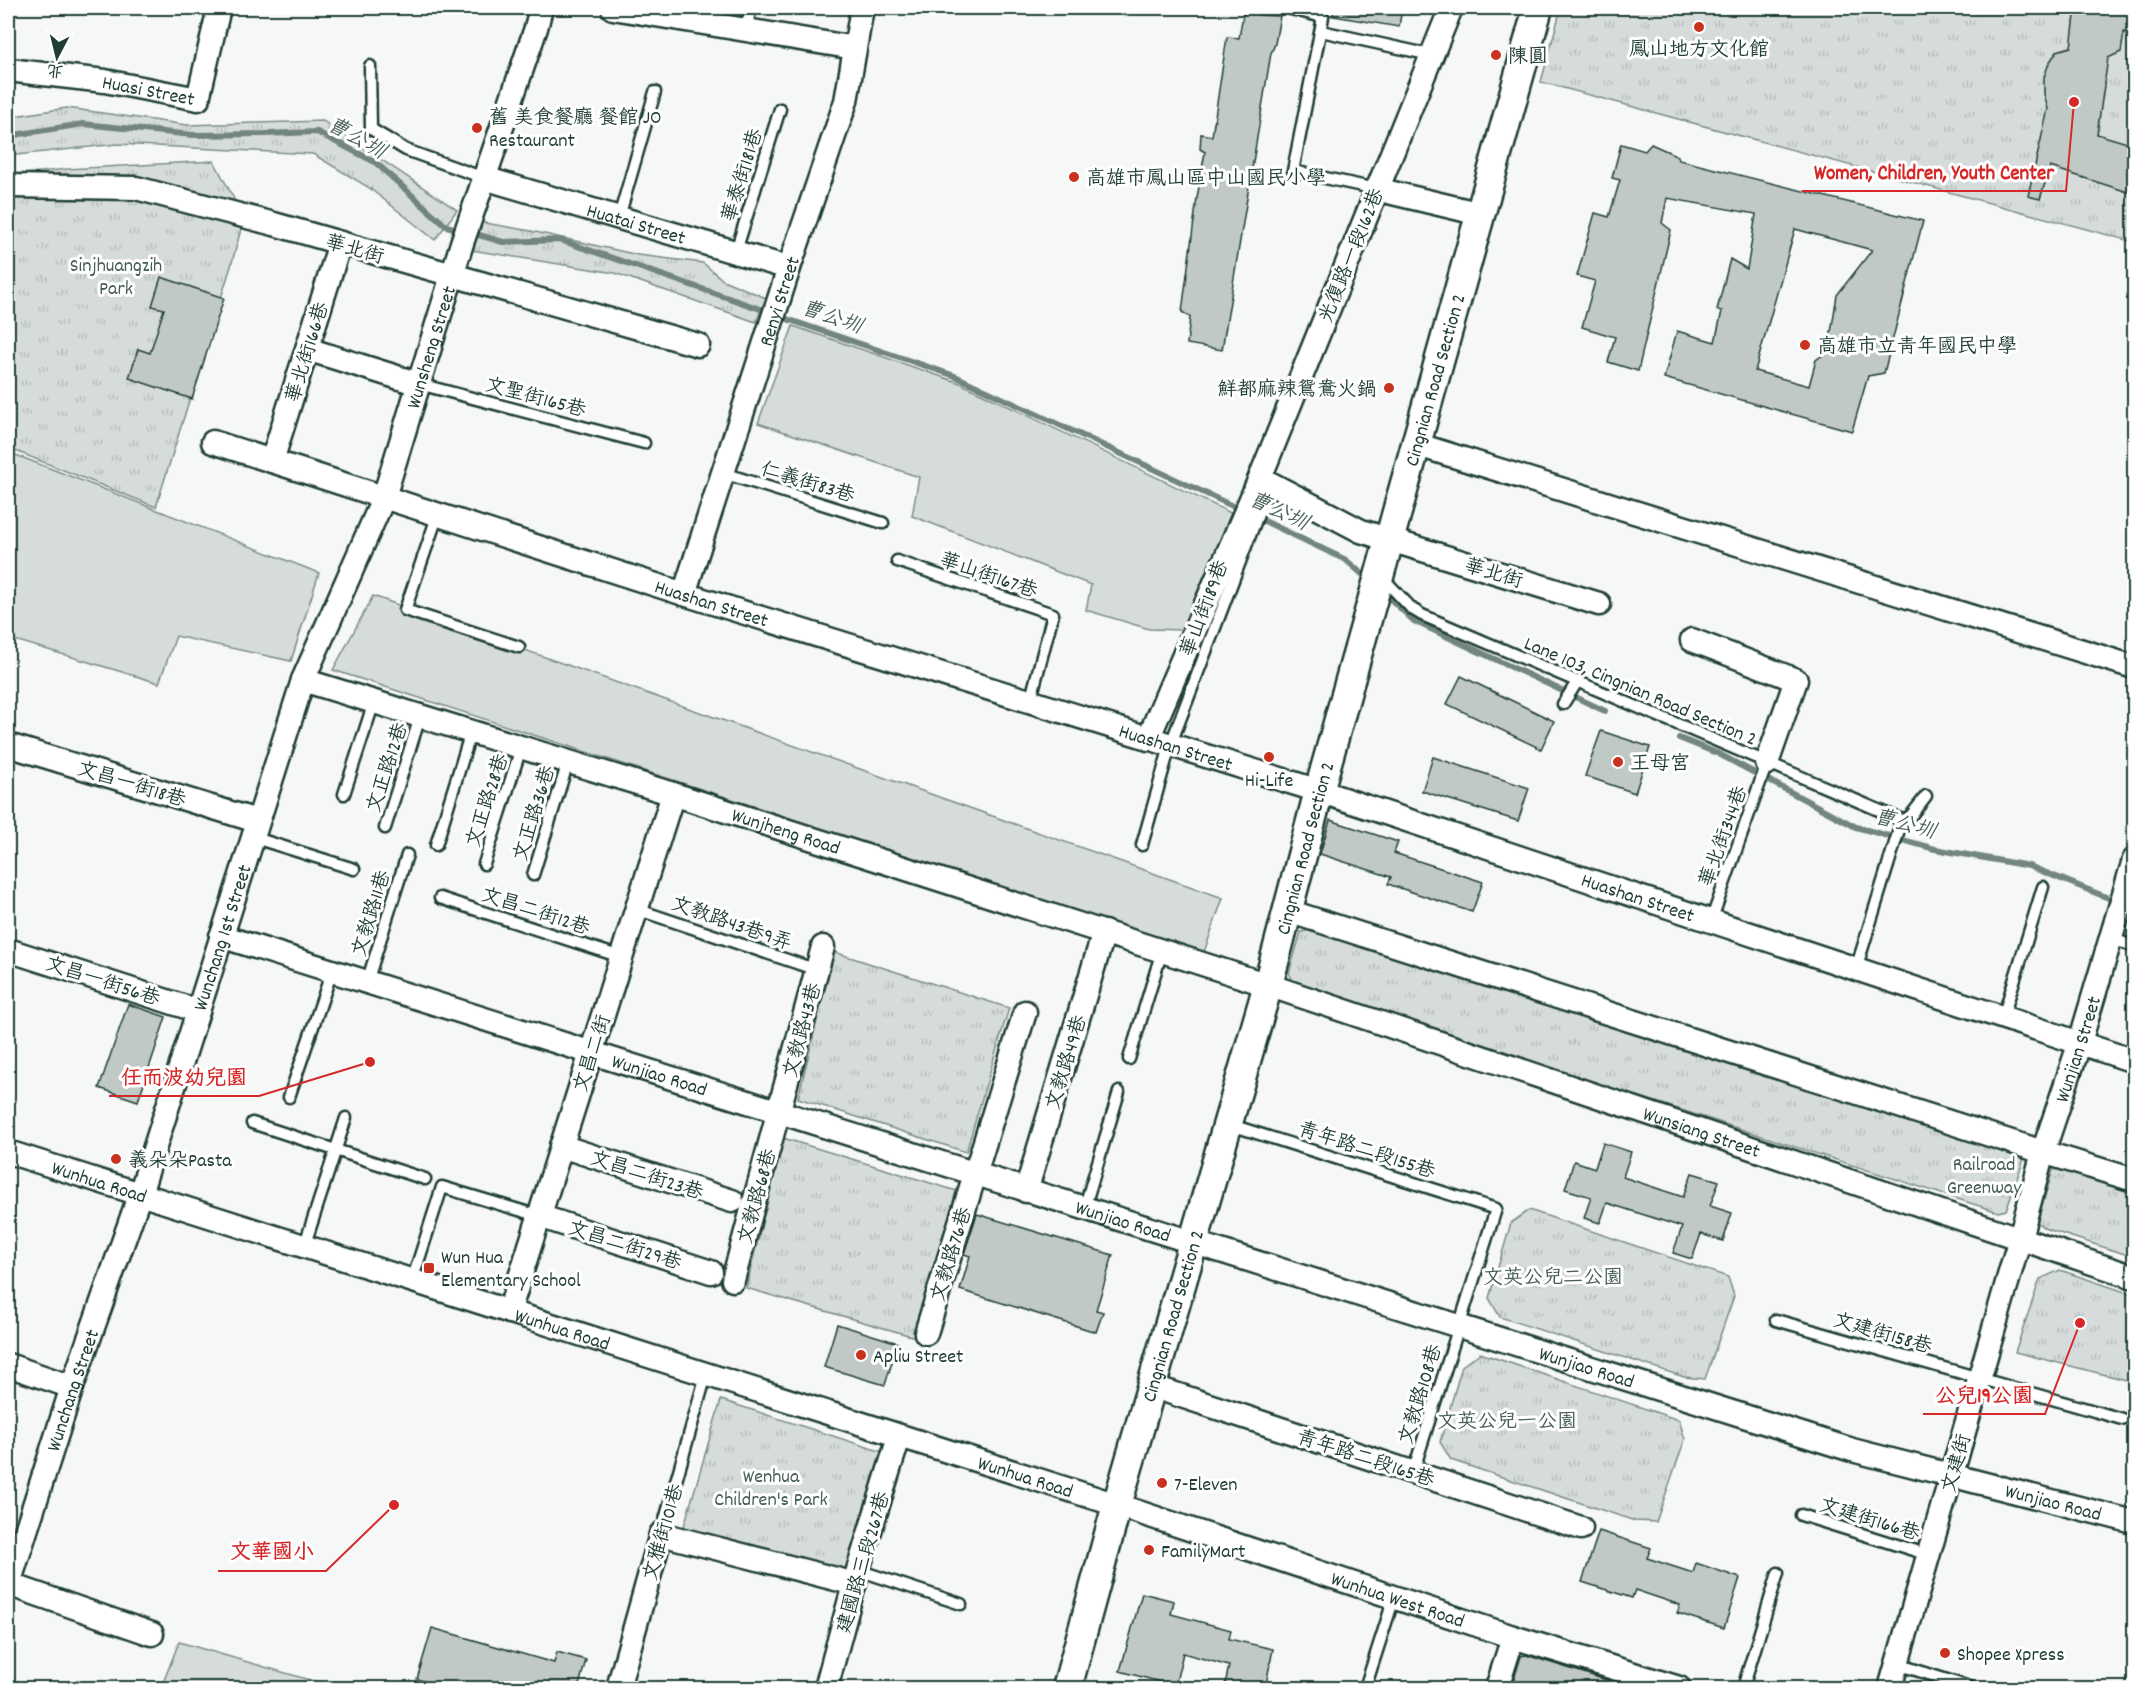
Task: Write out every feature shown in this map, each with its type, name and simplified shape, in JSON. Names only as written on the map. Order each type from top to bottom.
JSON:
[{"type":"street","name":"Huasi Street","points":[[8,70],[105,81],[198,99],[219,8]]},
{"type":"street","name":"Wunsheng Street","points":[[303,680],[384,497],[466,231],[541,8]]},
{"type":"street","points":[[613,8],[748,19],[855,48]]},
{"type":"street","name":"Renyi Street","points":[[684,594],[789,268],[846,101],[862,8]]},
{"type":"street","name":"光復路一段162巷","points":[[1148,739],[1251,514],[1376,189],[1451,8]]},
{"type":"street","name":"Cingnian Road Section 2","points":[[1067,1689],[1117,1505],[1268,985],[1388,540],[1538,8]]},
{"type":"street","name":"Huatai Street","points":[[484,178],[789,268]]},
{"type":"street","name":"華北街","points":[[8,186],[136,188],[340,243],[698,345]]},
{"type":"street","points":[[1376,189],[1481,213]]},
{"type":"street","name":"華北街166巷","points":[[272,461],[340,243]]},
{"type":"street","points":[[307,349],[419,384]]},
{"type":"street","name":"Huashan Street","points":[[213,442],[684,594],[1319,791],[2134,1061]]},
{"type":"street","points":[[1415,444],[2134,667]]},
{"type":"street","name":"華北街","points":[[1265,480],[1361,531],[1599,604]]},
{"type":"street","points":[[1692,640],[1796,680],[1766,765]]},
{"type":"street","name":"Wunjheng Road","points":[[303,680],[673,794],[1268,985]]},
{"type":"street","name":"Wunchang 1st Street","points":[[140,1194],[303,680]]},
{"type":"street","name":"文昌一街18巷","points":[[8,744],[255,829]]},
{"type":"street","name":"文昌二街","points":[[509,1312],[673,794]]},
{"type":"street","name":"Wunjian Street","points":[[2020,1238],[2043,1152],[2080,1042],[2134,860]]},
{"type":"street","points":[[1288,911],[2134,1180]]},
{"type":"street","name":"文教路49巷","points":[[1026,1191],[1104,932]]},
{"type":"street","name":"Wunjiao Road","points":[[221,936],[1852,1450],[2134,1522]]},
{"type":"street","name":"文教路43巷","points":[[778,1113],[823,947]]},
{"type":"street","name":"文昌一街56巷","points":[[8,950],[198,1011]]},
{"type":"street","name":"Wunsiang Street","points":[[1268,985],[2134,1277]]},
{"type":"street","name":"文教路76巷","points":[[926,1333],[1025,1012]]},
{"type":"street","name":"文教路68巷","points":[[733,1280],[778,1113]]},
{"type":"street","name":"文昌二街23巷","points":[[561,1146],[732,1201]]},
{"type":"street","name":"Wunhua Road","points":[[8,1152],[1117,1505]]},
{"type":"street","name":"Wunchang Street","points":[[8,1585],[72,1387],[140,1194]]},
{"type":"street","name":"文昌二街29巷","points":[[539,1216],[711,1272]]},
{"type":"street","name":"文建街","points":[[1890,1689],[2020,1238]]},
{"type":"street","points":[[8,1365],[72,1387]]},
{"type":"street","name":"青年路二段165巷","points":[[1152,1386],[1581,1528]]},
{"type":"street","name":"建國路三段267巷","points":[[826,1689],[856,1577],[899,1437]]},
{"type":"street","name":"Wunhua West Road","points":[[1117,1505],[1654,1684],[1678,1689]]},
{"type":"street","points":[[662,1534],[856,1577]]},
{"type":"street","name":"文雅街101巷","points":[[618,1689],[662,1534]]},
{"type":"street","points":[[8,1585],[152,1634]]},
{"type":"street","points":[[1497,1689],[1513,1637]]},
{"type":"lane","points":[[1291,9],[1323,17],[1293,171],[1376,189]]},
{"type":"lane","points":[[1321,31],[1431,55]]},
{"type":"lane","points":[[370,66],[371,129],[406,150],[484,178]]},
{"type":"lane","points":[[619,217],[655,92]]},
{"type":"lane","name":"華泰街181巷","points":[[736,251],[780,109]]},
{"type":"lane","name":"文聖街165巷","points":[[419,384],[644,443]]},
{"type":"lane","name":"仁義街83巷","points":[[723,473],[883,523]]},
{"type":"lane","points":[[438,513],[405,610],[519,648]]},
{"type":"lane","name":"華山街189巷","points":[[1142,845],[1170,746],[1251,514]]},
{"type":"lane","name":"華山街167巷","points":[[897,561],[1053,614],[1030,702]]},
{"type":"lane","name":"Lane 103, Cingnian Road Section 2","points":[[1376,584],[1422,615],[1901,824]]},
{"type":"lane","points":[[1563,705],[1577,682]]},
{"type":"lane","points":[[344,794],[374,702]]},
{"type":"lane","name":"文正路12巷","points":[[385,828],[420,717]]},
{"type":"lane","points":[[436,845],[471,732]]},
{"type":"lane","name":"文正路28巷","points":[[484,864],[522,748]]},
{"type":"lane","name":"文正路36巷","points":[[533,875],[568,762]]},
{"type":"lane","name":"華北街344巷","points":[[1711,921],[1766,765]]},
{"type":"lane","points":[[1856,969],[1901,824],[1910,818],[1926,796]]},
{"type":"lane","points":[[255,829],[354,869]]},
{"type":"lane","name":"文教路11巷","points":[[368,982],[407,855]]},
{"type":"lane","points":[[2003,1017],[2043,887]]},
{"type":"lane","name":"文昌二街12巷","points":[[440,898],[621,957]]},
{"type":"lane","name":"文教路43巷9弄","points":[[636,909],[817,970]]},
{"type":"lane","points":[[2111,938],[2134,947]]},
{"type":"lane","points":[[1130,1059],[1162,951]]},
{"type":"lane","points":[[289,1097],[332,971]]},
{"type":"lane","points":[[1084,1209],[1119,1092]]},
{"type":"lane","points":[[304,1247],[346,1118]]},
{"type":"lane","points":[[252,1123],[424,1179]]},
{"type":"lane","name":"青年路二段155巷","points":[[1228,1124],[1496,1209]]},
{"type":"lane","points":[[412,1281],[442,1186],[539,1216]]},
{"type":"lane","name":"文教路108巷","points":[[1413,1472],[1496,1209]]},
{"type":"lane","name":"文建街158巷","points":[[1776,1320],[2122,1419]]},
{"type":"lane","name":"文雅街101巷","points":[[662,1534],[706,1375]]},
{"type":"lane","name":"文建街166巷","points":[[1801,1515],[1929,1555]]},
{"type":"lane","points":[[1743,1689],[1778,1572]]},
{"type":"lane","points":[[856,1577],[961,1604]]},
{"type":"lane","points":[[1365,1689],[1394,1598]]},
{"type":"lane","points":[[1897,1664],[1972,1689]]},
{"type":"green space","points":[[1561,8],[2134,8],[2134,242],[1541,82]]},
{"type":"green space","points":[[67,108],[187,125],[323,121],[457,210],[435,240],[368,187],[313,154],[117,144],[8,156],[8,117]]},
{"type":"green space","name":"Sinjhuangzih Park","points":[[214,161],[244,218],[156,507],[8,448],[8,176],[67,169]]},
{"type":"green space","points":[[479,222],[638,255],[703,263],[723,280],[766,298],[756,322],[615,273],[471,250]]},
{"type":"green space","points":[[793,326],[960,383],[1233,514],[1183,630],[1149,629],[1086,610],[1091,585],[912,516],[919,477],[758,423]]},
{"type":"green space","points":[[8,452],[319,573],[291,661],[176,636],[159,683],[8,638]]},
{"type":"green space","points":[[373,596],[1223,898],[1204,952],[333,670]]},
{"type":"green space","name":"Railroad Greenway","points":[[1315,929],[2016,1152],[2024,1159],[2006,1210],[1998,1212],[1296,986],[1289,973],[1301,932]]},
{"type":"green space","points":[[834,952],[1009,1008],[966,1152],[798,1098]]},
{"type":"green space","points":[[783,1138],[960,1192],[915,1337],[746,1288]]},
{"type":"green space","name":"Railroad Greenway","points":[[2062,1167],[2134,1189],[2134,1257],[2044,1228],[2037,1222],[2053,1170]]},
{"type":"green space","name":"文英公兒二公園","points":[[1529,1210],[1728,1277],[1734,1296],[1705,1379],[1684,1377],[1500,1317],[1489,1298],[1511,1223]]},
{"type":"green space","points":[[2060,1270],[2134,1295],[2134,1382],[2015,1352],[2040,1279]]},
{"type":"green space","name":"文英公兒一公園","points":[[1480,1353],[1679,1420],[1685,1439],[1656,1522],[1635,1521],[1451,1460],[1440,1442],[1462,1366]]},
{"type":"green space","name":"Wenhua Children's Park","points":[[721,1400],[889,1454],[853,1576],[682,1533]]},
{"type":"green space","points":[[179,1642],[337,1688],[161,1688]]},
{"type":"building","points":[[1244,8],[1261,8],[1260,15],[1280,16],[1271,53],[1222,350],[1187,344],[1190,317],[1182,312],[1205,152],[1200,149],[1201,134],[1212,136],[1227,37],[1239,38]]},
{"type":"building","points":[[1334,8],[1402,8],[1399,27],[1333,16]]},
{"type":"building","points":[[2076,8],[2134,8],[2134,33],[2124,32],[2121,52],[2108,58],[2097,134],[2134,145],[2134,194],[2050,167],[2040,199],[2028,196],[2048,109],[2044,94],[2044,77],[2057,51],[2071,47]]},
{"type":"building","points":[[1621,144],[1645,151],[1651,144],[1678,156],[1679,160],[1923,221],[1884,373],[1868,376],[1852,431],[1664,378],[1677,331],[1715,342],[1722,311],[1717,310],[1730,259],[1747,269],[1756,214],[1667,198],[1662,223],[1671,230],[1638,371],[1608,362],[1615,337],[1582,327],[1595,281],[1577,276],[1595,213],[1609,217],[1620,180],[1612,178]],"holes":[[[1795,229],[1872,250],[1837,295],[1828,351],[1816,360],[1809,386],[1755,371]]]},
{"type":"building","points":[[161,277],[224,298],[192,399],[129,378],[138,349],[150,353],[164,309],[152,306]]},
{"type":"building","points":[[1461,676],[1554,721],[1541,749],[1447,704]]},
{"type":"building","name":"王母宮","points":[[1601,731],[1650,747],[1635,793],[1585,776]]},
{"type":"building","points":[[1433,757],[1529,788],[1518,821],[1422,791]]},
{"type":"building","points":[[1330,820],[1398,842],[1394,853],[1483,882],[1472,912],[1388,884],[1391,877],[1320,854]]},
{"type":"building","points":[[128,1004],[166,1017],[138,1101],[99,1088]]},
{"type":"building","points":[[1603,1143],[1631,1152],[1623,1177],[1683,1197],[1692,1173],[1719,1181],[1710,1206],[1732,1213],[1723,1241],[1701,1234],[1692,1259],[1673,1253],[1682,1227],[1607,1203],[1600,1223],[1584,1218],[1591,1197],[1565,1189],[1574,1161],[1595,1168]]},
{"type":"building","points":[[977,1214],[1113,1255],[1096,1310],[1103,1312],[1096,1332],[960,1290],[970,1256],[964,1254]]},
{"type":"building","name":"Apliu Street","points":[[837,1324],[898,1343],[885,1385],[824,1367]]},
{"type":"building","points":[[1599,1531],[1651,1548],[1647,1558],[1693,1573],[1696,1563],[1740,1578],[1724,1628],[1677,1613],[1680,1605],[1635,1590],[1632,1598],[1582,1582]]},
{"type":"building","points":[[1142,1593],[1174,1601],[1171,1614],[1231,1630],[1229,1639],[1273,1649],[1265,1689],[1224,1689],[1229,1666],[1183,1653],[1175,1686],[1120,1671]]},
{"type":"building","points":[[432,1628],[554,1663],[557,1652],[586,1660],[578,1689],[451,1689],[417,1679]]},
{"type":"building","points":[[1526,1655],[1635,1689],[1511,1689],[1521,1656]]},
{"type":"waterway","name":"曹公圳","points":[[8,136],[83,124],[193,135],[317,132],[375,162],[446,226],[462,230]]},
{"type":"waterway","name":"曹公圳","points":[[472,233],[503,242],[560,240],[769,312]]},
{"type":"waterway","name":"曹公圳","points":[[778,316],[955,376],[1241,510]]},
{"type":"waterway","name":"曹公圳","points":[[1256,517],[1346,560],[1369,580]]},
{"type":"waterway","name":"曹公圳","points":[[1384,593],[1414,621],[1605,711]]},
{"type":"waterway","name":"曹公圳","points":[[1679,738],[1719,754],[1856,827],[1935,849],[2029,866],[2116,901]]},
{"type":"place","name":"鳳山地方文化館","points":[[1699,27]]},
{"type":"place","name":"陳圓","points":[[1496,55]]},
{"type":"place","name":"Women, Children, Youth Center","points":[[2074,102]]},
{"type":"place","name":"舊 美食餐廳 餐館 JO Restaurant","points":[[477,128]]},
{"type":"place","name":"高雄市鳳山區中山國民小學","points":[[1074,177]]},
{"type":"place","name":"高雄市立青年國民中學","points":[[1805,345]]},
{"type":"place","name":"鮮都麻辣鴛鴦火鍋","points":[[1389,388]]},
{"type":"place","name":"Hi-Life","points":[[1269,757]]},
{"type":"place","name":"王母宮","points":[[1618,762]]},
{"type":"place","name":"任而波幼兒園","points":[[370,1062]]},
{"type":"place","name":"義朵朵Pasta","points":[[116,1159]]},
{"type":"place","name":"Wun Hua Elementary School","points":[[429,1268]]},
{"type":"place","name":"公兒19公園","points":[[2080,1323]]},
{"type":"place","name":"Apliu Street","points":[[861,1355]]},
{"type":"place","name":"7-Eleven","points":[[1162,1483]]},
{"type":"place","name":"文華國小","points":[[394,1505]]},
{"type":"place","name":"FamilyMart","points":[[1149,1550]]},
{"type":"place","name":"Shopee Xpress","points":[[1945,1653]]}]
